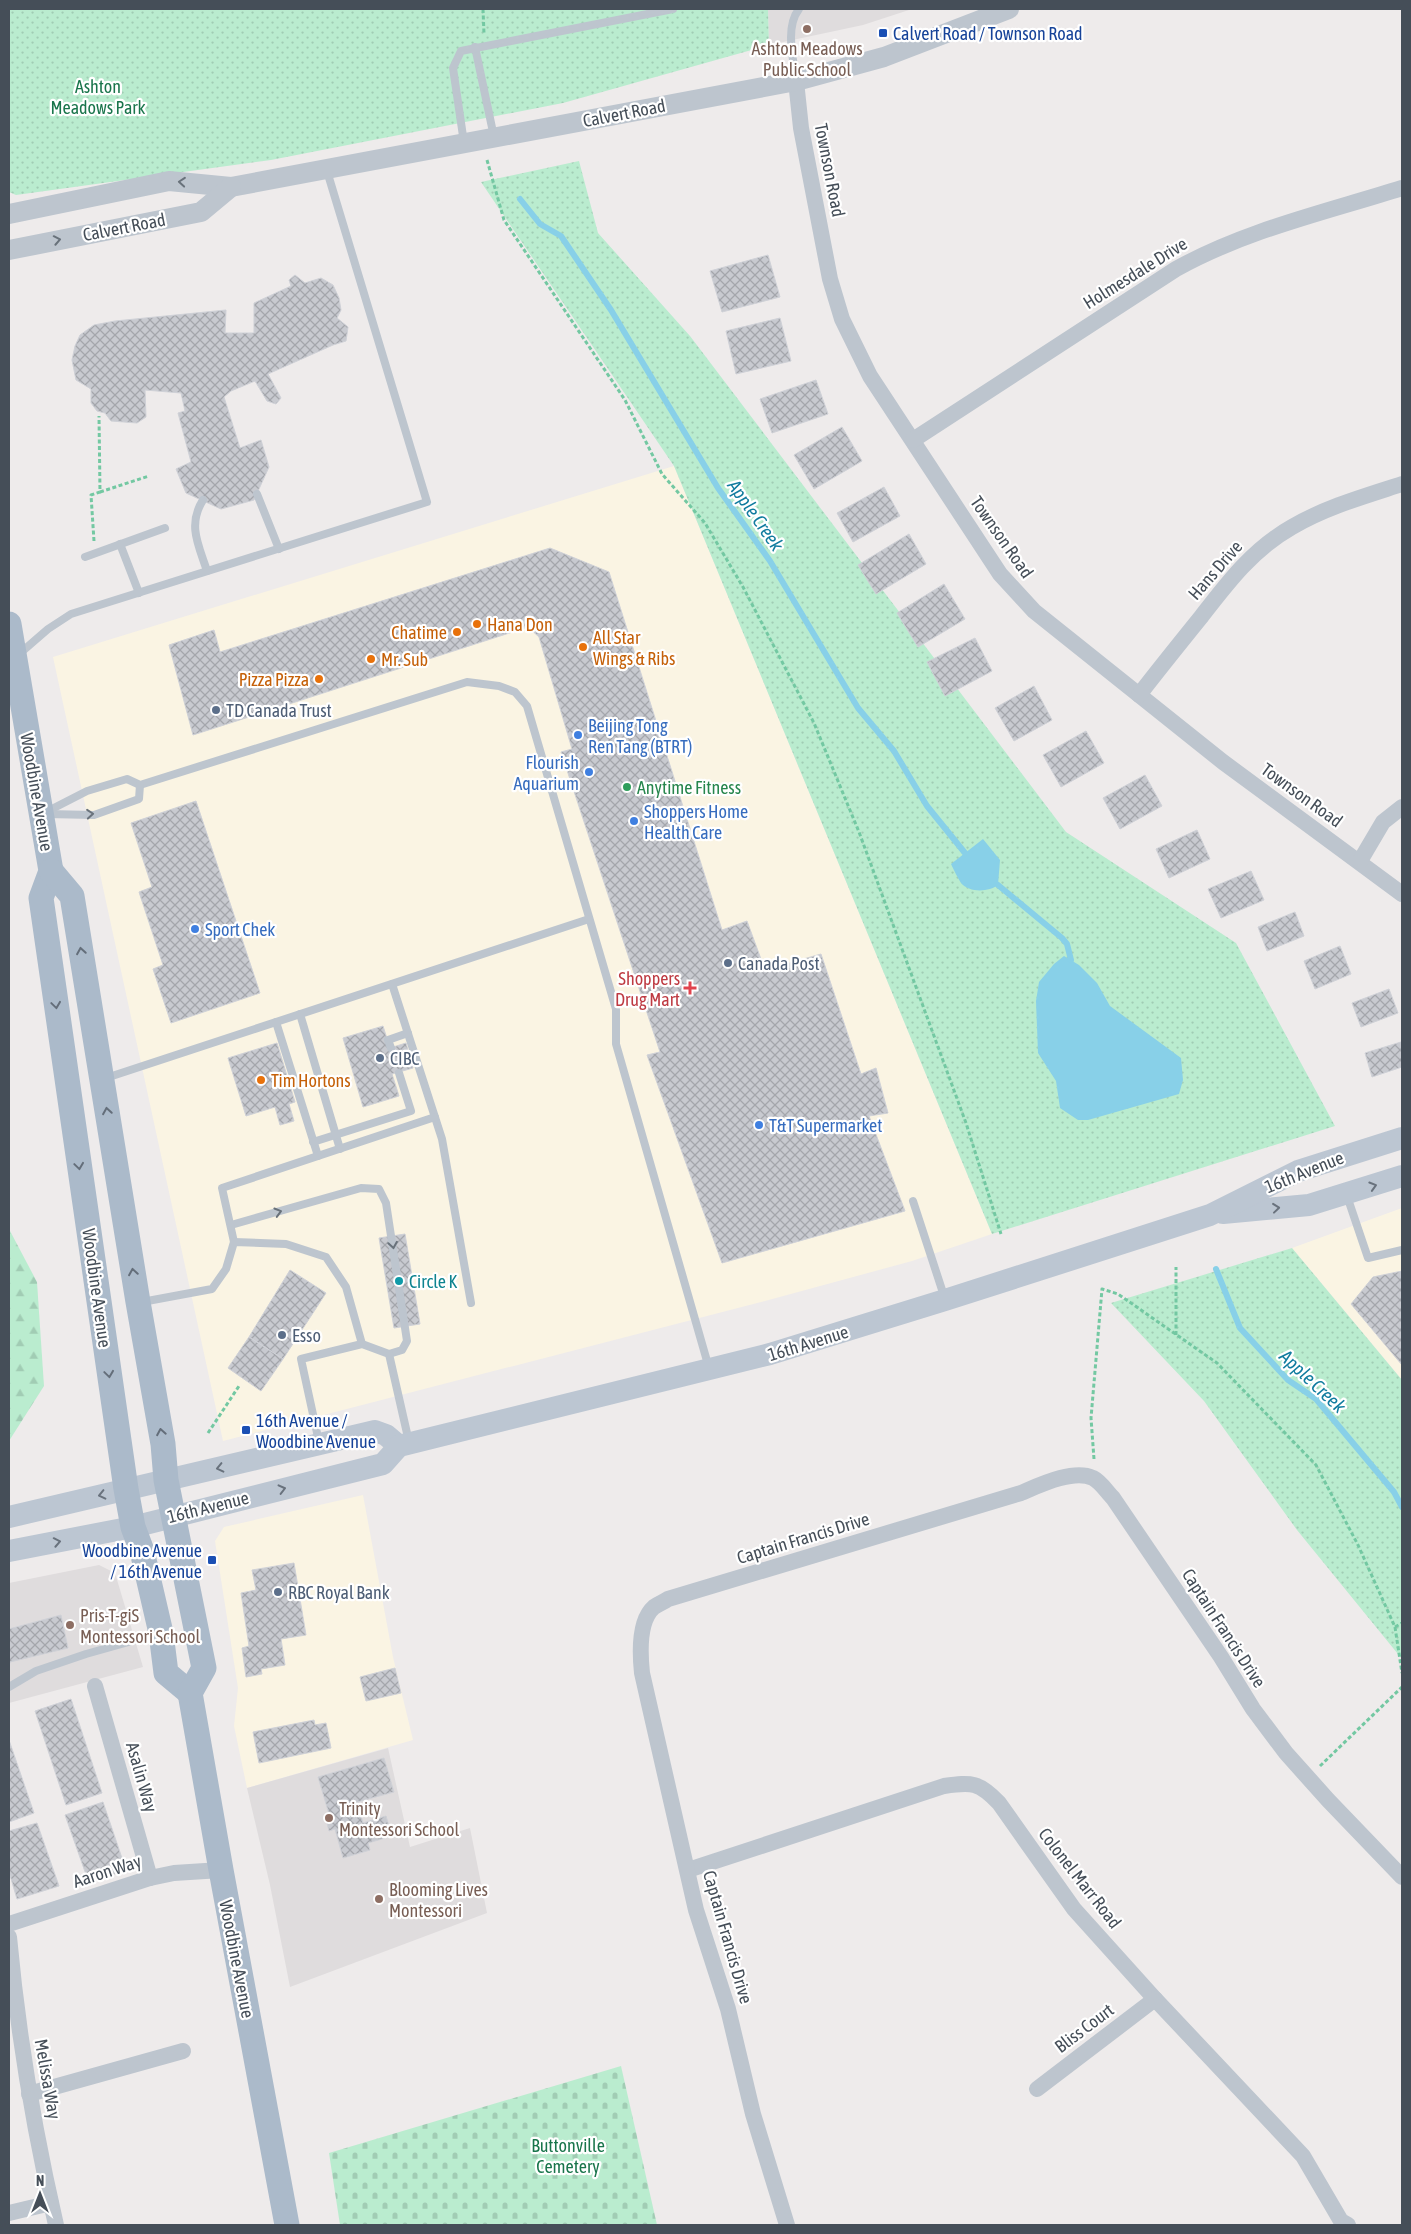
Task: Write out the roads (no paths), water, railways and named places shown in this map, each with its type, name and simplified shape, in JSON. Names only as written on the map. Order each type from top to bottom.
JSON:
[{"type":"main road","name":"Woodbine Avenue","points":[[9,624],[51,871],[72,896],[163,1444],[166,1480],[204,1668],[190,1693],[220,1870],[287,2225]]},
{"type":"main road","name":"Woodbine Avenue","points":[[51,871],[41,898],[126,1489],[133,1527],[142,1551],[161,1633],[166,1674],[190,1693]]},
{"type":"main road","name":"16th Avenue","points":[[9,1551],[133,1527],[174,1515],[382,1464],[404,1445],[770,1354],[946,1300],[1210,1215],[1298,1171],[1402,1138]]},
{"type":"main road","name":"16th Avenue","points":[[1210,1215],[1309,1205],[1402,1176]]},
{"type":"main road","name":"16th Avenue","points":[[9,1517],[378,1431],[404,1445]]},
{"type":"street","name":"Calvert Road","points":[[9,214],[169,181],[231,187],[796,81],[884,57],[1009,9]]},
{"type":"street","name":"Townson Road","points":[[796,81],[801,128],[835,301],[856,350],[996,568],[1034,611],[1223,762],[1360,861],[1402,894]]},
{"type":"street","name":"Calvert Road","points":[[9,250],[201,212],[231,187]]},
{"type":"street","name":"Holmesdale Drive","points":[[913,440],[1202,255],[1248,236],[1402,188]]},
{"type":"street","name":"Hans Drive","points":[[1139,695],[1239,569],[1258,550],[1276,536],[1309,518],[1356,499],[1402,484]]},
{"type":"street","points":[[1360,861],[1383,822],[1402,807]]},
{"type":"street","name":"Captain Francis Drive","points":[[787,2225],[753,2114],[728,2009],[703,1934],[642,1673],[640,1651],[643,1627],[653,1608],[668,1599],[1021,1493],[1049,1481],[1083,1476],[1095,1479],[1113,1498],[1253,1709],[1286,1753],[1402,1877]]},
{"type":"street","name":"Asalin Way","points":[[95,1686],[150,1878]]},
{"type":"street","name":"Colonel Marr Road","points":[[688,1870],[944,1786],[975,1784],[987,1790],[999,1803],[1074,1909],[1155,1999],[1303,2156],[1341,2221],[1348,2225]]},
{"type":"street","name":"Aaron Way","points":[[9,1924],[150,1878],[220,1870]]},
{"type":"street","name":"Melissa Way","points":[[9,1937],[12,2012],[56,2225]]},
{"type":"street","name":"Bliss Court","points":[[1037,2089],[1155,1999]]},
{"type":"street","points":[[29,2094],[183,2051]]},
{"type":"street","points":[[9,2213],[51,2204]]},
{"type":"lane","points":[[480,140],[453,68],[461,51],[656,10],[673,9]]},
{"type":"lane","points":[[796,81],[791,39],[794,16],[800,9]]},
{"type":"lane","points":[[475,47],[480,140]]},
{"type":"lane","points":[[15,658],[48,629],[71,614],[427,502],[327,169]]},
{"type":"lane","points":[[257,494],[279,548]]},
{"type":"lane","points":[[203,500],[197,509],[194,532],[207,571]]},
{"type":"lane","points":[[85,557],[166,528]]},
{"type":"lane","points":[[120,544],[139,592]]},
{"type":"lane","points":[[41,814],[87,791],[103,786],[127,779],[140,785],[467,682],[499,686],[515,692],[528,706],[616,1009],[616,1044],[710,1370]]},
{"type":"lane","points":[[41,814],[94,815],[139,799],[140,785]]},
{"type":"lane","points":[[102,1079],[589,919]]},
{"type":"lane","points":[[392,984],[442,1139],[471,1304]]},
{"type":"lane","points":[[300,1014],[340,1148]]},
{"type":"lane","points":[[276,1022],[318,1156]]},
{"type":"lane","points":[[391,1048],[388,1040],[408,1034]]},
{"type":"lane","points":[[313,1142],[411,1111],[398,1073]]},
{"type":"lane","points":[[138,1302],[212,1289],[226,1269],[234,1242],[222,1188],[435,1117]]},
{"type":"lane","points":[[231,1225],[361,1188],[379,1189],[386,1203],[407,1341],[402,1350],[389,1354],[362,1344],[301,1359],[320,1445]]},
{"type":"lane","points":[[1346,1194],[1368,1258],[1402,1250]]},
{"type":"lane","points":[[913,1201],[946,1300]]},
{"type":"lane","points":[[234,1242],[286,1244],[326,1257],[346,1287],[362,1344]]},
{"type":"lane","points":[[389,1354],[404,1445]]},
{"type":"lane","points":[[9,1687],[36,1671],[86,1654],[161,1633]]},
{"type":"water","points":[[983,839],[1000,860],[998,885],[984,890],[969,889],[961,883],[951,864]]},
{"type":"water","points":[[1064,956],[1079,965],[1097,983],[1110,1006],[1181,1058],[1183,1080],[1179,1094],[1088,1120],[1078,1120],[1060,1108],[1056,1081],[1038,1053],[1036,1001],[1039,982],[1054,964]]},
{"type":"waterway","name":"Apple Creek","points":[[520,199],[540,224],[561,236],[611,310],[718,488],[770,561],[858,708],[894,751],[927,806],[965,853]]},
{"type":"waterway","name":"Apple Creek","points":[[998,885],[1062,938],[1067,944],[1071,960]]},
{"type":"waterway","name":"Apple Creek","points":[[1216,1269],[1240,1328],[1288,1380],[1316,1399],[1394,1492],[1402,1507]]},
{"type":"place","name":"Ashton Meadows Public School","points":[[807,29]]},
{"type":"place","name":"Calvert Road / Townson Road","points":[[883,33]]},
{"type":"place","name":"Hana Don","points":[[477,624]]},
{"type":"place","name":"Chatime","points":[[457,632]]},
{"type":"place","name":"All Star Wings & Ribs","points":[[583,647]]},
{"type":"place","name":"Mr. Sub","points":[[371,659]]},
{"type":"place","name":"Pizza Pizza","points":[[319,679]]},
{"type":"place","name":"TD Canada Trust","points":[[216,710]]},
{"type":"place","name":"Beijing Tong Ren Tang (BTRT)","points":[[578,735]]},
{"type":"place","name":"Flourish Aquarium","points":[[589,772]]},
{"type":"place","name":"Anytime Fitness","points":[[627,787]]},
{"type":"place","name":"Shoppers Home Health Care","points":[[634,821]]},
{"type":"place","name":"Sport Chek","points":[[195,929]]},
{"type":"place","name":"Canada Post","points":[[728,963]]},
{"type":"place","name":"Shoppers Drug Mart","points":[[690,988]]},
{"type":"place","name":"CIBC","points":[[380,1058]]},
{"type":"place","name":"Tim Hortons","points":[[261,1080]]},
{"type":"place","name":"T&T Supermarket","points":[[759,1125]]},
{"type":"place","name":"Circle K","points":[[399,1281]]},
{"type":"place","name":"Esso","points":[[282,1335]]},
{"type":"place","name":"16th Avenue / Woodbine Avenue","points":[[246,1430]]},
{"type":"place","name":"Woodbine Avenue / 16th Avenue","points":[[212,1560]]},
{"type":"place","name":"RBC Royal Bank","points":[[278,1592]]},
{"type":"place","name":"Pris-T-giS Montessori School","points":[[70,1625]]},
{"type":"place","name":"Trinity Montessori School","points":[[329,1818]]},
{"type":"place","name":"Blooming Lives Montessori","points":[[379,1899]]},
{"type":"park label","name":"Ashton Meadows Park","points":[[98,96]]},
{"type":"park label","name":"Buttonville Cemetery","points":[[568,2155]]}]
